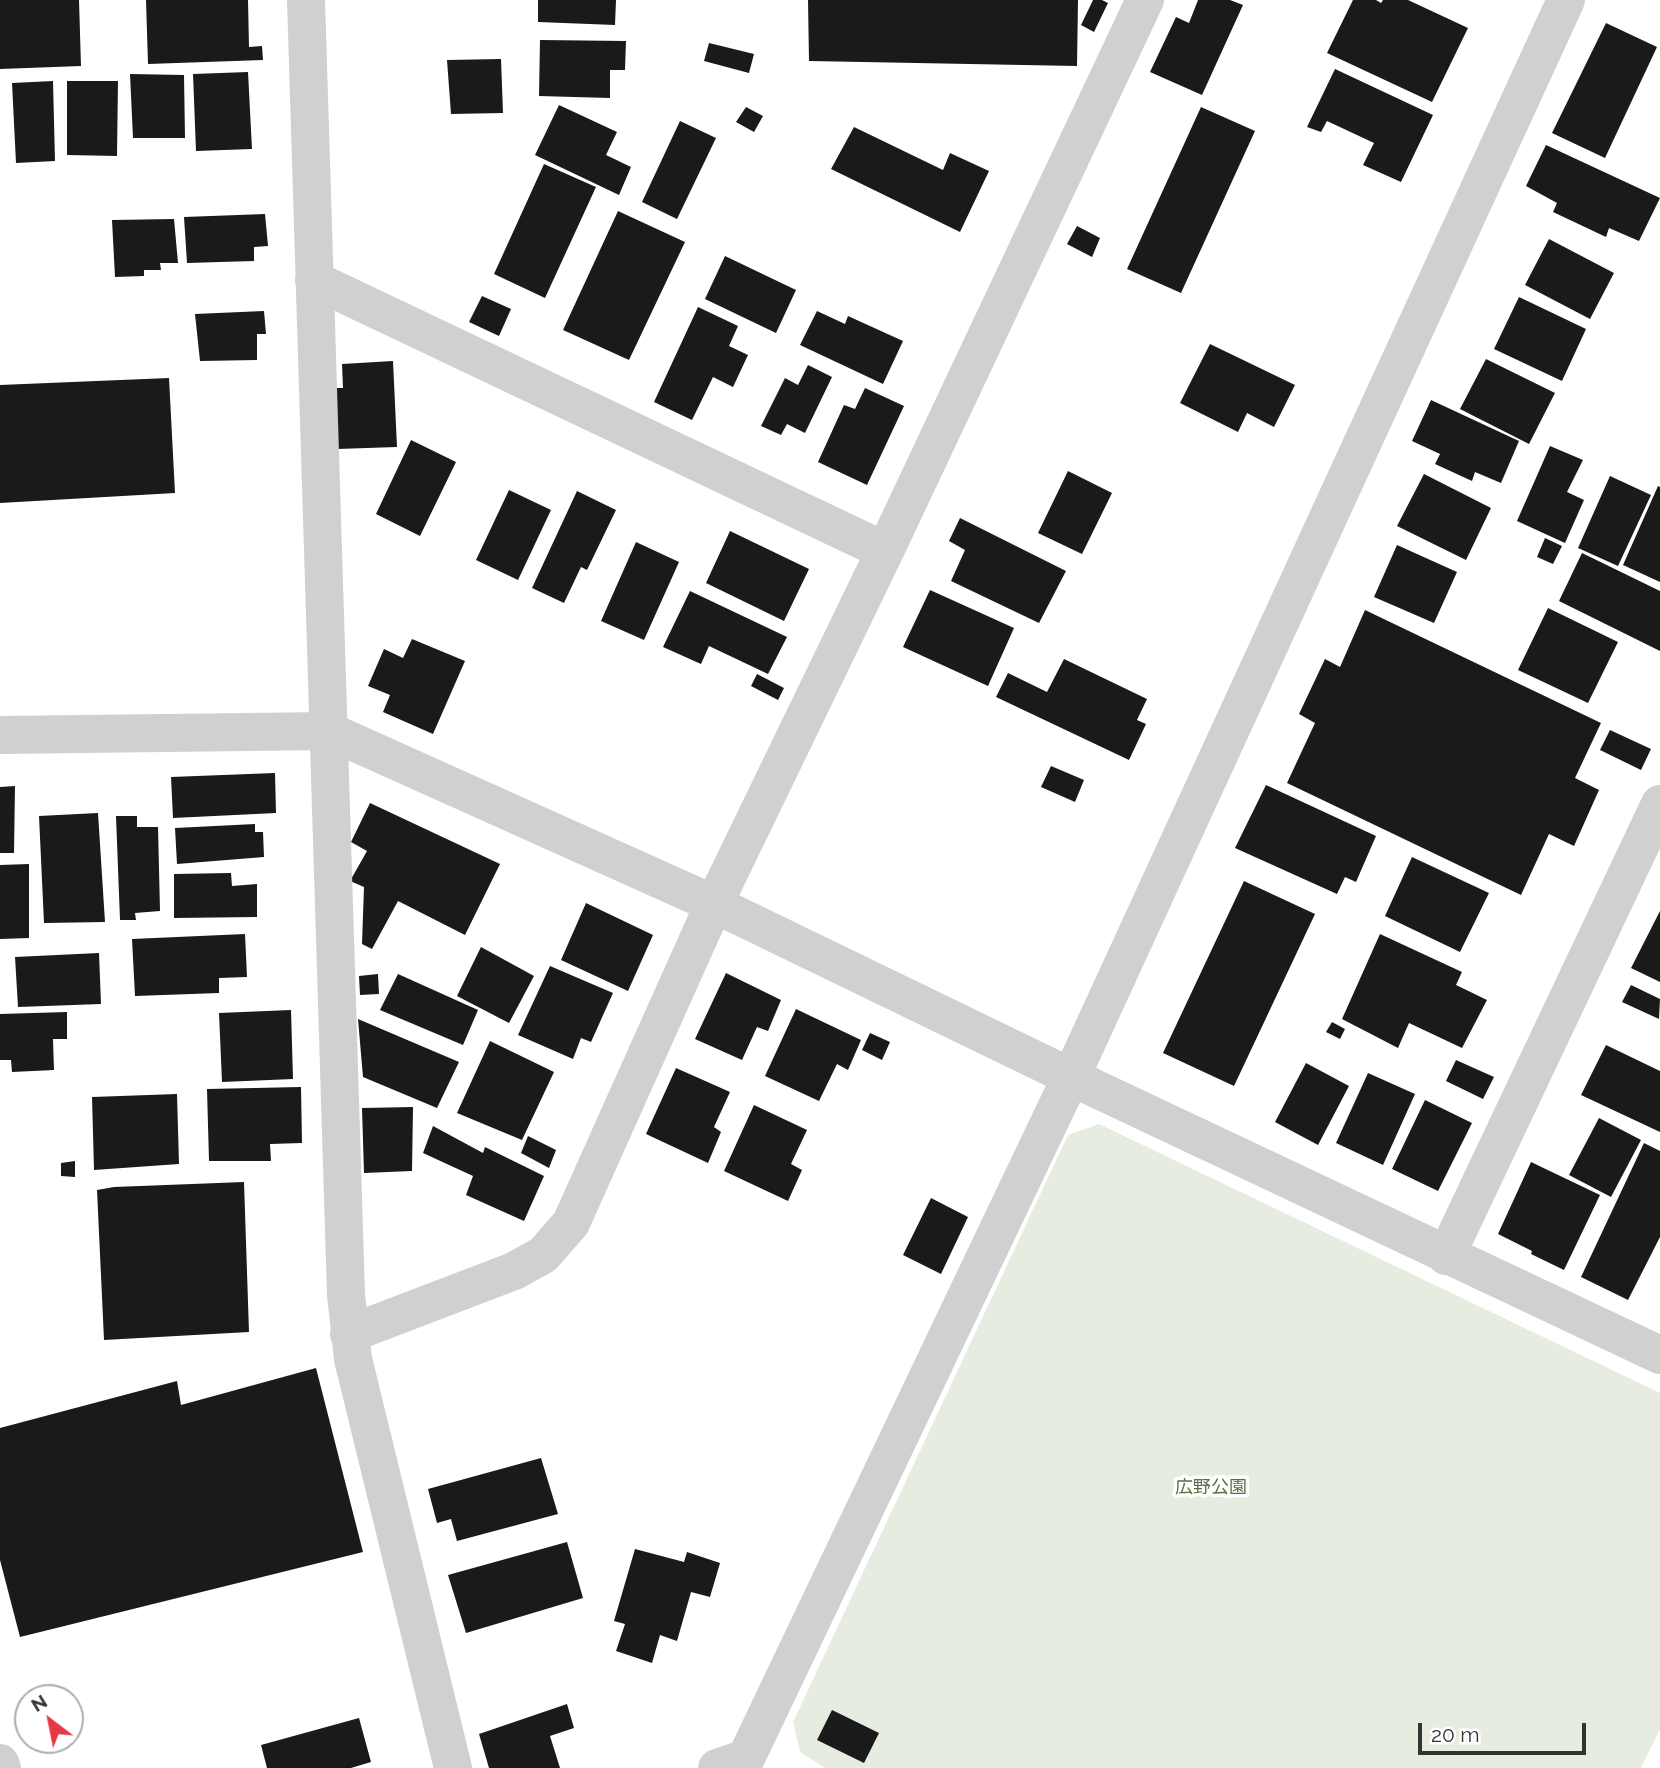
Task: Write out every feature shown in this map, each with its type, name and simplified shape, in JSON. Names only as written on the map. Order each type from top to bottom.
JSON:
[{"type":"street","points":[[306,0],[349,1334],[359,1386],[453,1768]]},
{"type":"street","points":[[349,1334],[514,1271],[543,1255],[571,1223],[714,904],[885,551],[1145,0]]},
{"type":"street","points":[[741,1765],[1071,1077],[1566,0]]},
{"type":"street","points":[[314,280],[885,551]]},
{"type":"street","points":[[0,735],[329,731],[714,904],[1446,1256],[1660,1355]]},
{"type":"street","points":[[1446,1256],[1660,804]]},
{"type":"street","points":[[0,1763],[2,1768]]},
{"type":"green space","name":"広野公園","points":[[1099,1124],[1660,1393],[1660,1729],[1641,1768],[825,1768],[800,1752],[793,1722],[1068,1135]]},
{"type":"building","points":[[0,0],[79,0],[81,66],[0,69]]},
{"type":"building","points":[[146,0],[248,0],[249,47],[262,46],[263,60],[148,64]]},
{"type":"building","points":[[538,0],[616,0],[615,25],[538,22]]},
{"type":"building","points":[[808,0],[1078,0],[1077,66],[809,61]]},
{"type":"building","points":[[1093,0],[1108,3],[1094,32],[1081,25]]},
{"type":"building","points":[[1198,0],[1230,0],[1243,5],[1202,95],[1150,72],[1176,17],[1189,23]]},
{"type":"building","points":[[1353,0],[1376,0],[1381,3],[1383,0],[1408,0],[1468,28],[1432,102],[1327,53]]},
{"type":"building","points":[[1606,23],[1657,47],[1605,158],[1552,133]]},
{"type":"building","points":[[540,40],[626,41],[625,70],[610,70],[610,98],[539,96]]},
{"type":"building","points":[[709,43],[754,54],[749,73],[704,61]]},
{"type":"building","points":[[501,59],[503,113],[451,114],[447,60]]},
{"type":"building","points":[[1335,69],[1433,115],[1401,182],[1363,165],[1374,143],[1327,121],[1321,132],[1307,127]]},
{"type":"building","points":[[248,72],[252,149],[196,151],[193,74]]},
{"type":"building","points":[[130,74],[184,75],[185,138],[133,138]]},
{"type":"building","points":[[53,81],[55,161],[16,163],[12,83]]},
{"type":"building","points":[[67,81],[118,81],[117,156],[67,155]]},
{"type":"building","points":[[559,105],[617,132],[606,155],[631,167],[619,195],[535,155]]},
{"type":"building","points":[[746,107],[763,116],[754,132],[736,122]]},
{"type":"building","points":[[1201,107],[1255,131],[1181,293],[1127,269]]},
{"type":"building","points":[[680,121],[716,138],[677,219],[642,202]]},
{"type":"building","points":[[854,127],[943,170],[950,153],[989,171],[960,232],[831,169]]},
{"type":"building","points":[[1546,145],[1660,198],[1639,241],[1609,228],[1606,237],[1553,212],[1557,203],[1526,186]]},
{"type":"building","points":[[544,164],[596,187],[545,298],[494,274]]},
{"type":"building","points":[[618,211],[685,242],[629,360],[563,330]]},
{"type":"building","points":[[265,214],[268,246],[254,247],[254,261],[187,263],[184,217]]},
{"type":"building","points":[[174,219],[178,263],[160,263],[161,270],[144,270],[144,276],[115,277],[112,220]]},
{"type":"building","points":[[1077,226],[1100,238],[1092,257],[1067,244]]},
{"type":"building","points":[[1549,239],[1614,273],[1590,319],[1525,285]]},
{"type":"building","points":[[725,256],[796,290],[776,333],[705,299]]},
{"type":"building","points":[[482,296],[511,309],[499,336],[469,322]]},
{"type":"building","points":[[1519,297],[1586,329],[1562,381],[1494,349]]},
{"type":"building","points":[[698,307],[738,326],[729,346],[748,355],[733,387],[713,377],[692,420],[654,402]]},
{"type":"building","points":[[264,311],[266,334],[257,334],[257,360],[200,361],[195,314]]},
{"type":"building","points":[[817,311],[845,324],[848,316],[903,341],[883,384],[800,345]]},
{"type":"building","points":[[1210,344],[1295,385],[1274,427],[1247,413],[1238,432],[1180,403]]},
{"type":"building","points":[[1486,359],[1555,393],[1529,444],[1460,409]]},
{"type":"building","points":[[393,361],[397,447],[337,449],[333,388],[343,388],[342,364]]},
{"type":"building","points":[[808,365],[832,377],[805,433],[787,424],[781,435],[761,426],[785,378],[798,385]]},
{"type":"building","points":[[169,378],[175,493],[0,503],[0,385]]},
{"type":"building","points":[[865,388],[904,406],[867,485],[818,462],[844,405],[855,409]]},
{"type":"building","points":[[1431,400],[1519,441],[1501,483],[1475,472],[1472,481],[1435,464],[1440,454],[1412,441]]},
{"type":"building","points":[[411,440],[456,462],[420,536],[376,514]]},
{"type":"building","points":[[1550,446],[1583,460],[1567,492],[1584,500],[1565,543],[1517,521]]},
{"type":"building","points":[[1068,471],[1112,493],[1082,554],[1038,533]]},
{"type":"building","points":[[1424,474],[1491,508],[1466,560],[1397,526]]},
{"type":"building","points":[[1610,476],[1651,495],[1618,566],[1578,548]]},
{"type":"building","points":[[1658,486],[1660,487],[1660,582],[1623,565]]},
{"type":"building","points":[[509,490],[551,510],[518,580],[476,560]]},
{"type":"building","points":[[577,491],[616,510],[587,570],[581,567],[564,603],[532,588]]},
{"type":"building","points":[[960,518],[1066,571],[1039,623],[951,581],[965,550],[949,541]]},
{"type":"building","points":[[730,531],[809,569],[784,621],[706,583]]},
{"type":"building","points":[[1545,538],[1562,546],[1553,564],[1537,557]]},
{"type":"building","points":[[636,542],[679,562],[644,640],[601,621]]},
{"type":"building","points":[[1397,545],[1457,572],[1434,623],[1374,597]]},
{"type":"building","points":[[1582,553],[1660,591],[1660,651],[1559,601]]},
{"type":"building","points":[[930,590],[1014,628],[988,686],[903,647]]},
{"type":"building","points":[[690,591],[787,637],[768,674],[709,646],[701,664],[663,647]]},
{"type":"building","points":[[1548,608],[1618,642],[1588,703],[1518,670]]},
{"type":"building","points":[[1365,610],[1601,723],[1575,778],[1599,790],[1574,846],[1549,834],[1521,895],[1287,783],[1315,723],[1299,714],[1325,659],[1340,667]]},
{"type":"building","points":[[412,639],[465,661],[433,734],[383,712],[390,695],[368,686],[384,649],[403,658]]},
{"type":"building","points":[[1064,659],[1147,699],[1137,720],[1146,724],[1129,760],[996,697],[1008,673],[1047,692]]},
{"type":"building","points":[[757,674],[784,688],[778,700],[751,686]]},
{"type":"building","points":[[1610,730],[1651,749],[1641,770],[1600,750]]},
{"type":"building","points":[[1051,766],[1084,780],[1075,802],[1041,787]]},
{"type":"building","points":[[275,773],[276,813],[173,818],[171,777]]},
{"type":"building","points":[[1266,785],[1376,836],[1356,882],[1345,877],[1337,894],[1235,848]]},
{"type":"building","points":[[15,786],[14,853],[0,853],[0,787]]},
{"type":"building","points":[[370,803],[500,864],[465,935],[398,901],[372,949],[362,944],[364,887],[350,881],[367,851],[351,842]]},
{"type":"building","points":[[98,813],[105,922],[44,923],[39,816]]},
{"type":"building","points":[[116,816],[137,816],[137,827],[158,827],[160,911],[135,913],[136,920],[120,920]]},
{"type":"building","points":[[255,824],[255,832],[263,832],[264,857],[177,864],[175,828]]},
{"type":"building","points":[[1412,857],[1489,893],[1460,952],[1385,916]]},
{"type":"building","points":[[29,864],[29,938],[0,939],[0,865]]},
{"type":"building","points":[[231,873],[232,886],[257,884],[257,917],[174,918],[174,874]]},
{"type":"building","points":[[1244,881],[1315,914],[1234,1086],[1163,1053]]},
{"type":"building","points":[[586,903],[653,935],[628,991],[561,960]]},
{"type":"building","points":[[1660,911],[1660,982],[1631,968]]},
{"type":"building","points":[[245,934],[247,977],[219,978],[219,993],[135,996],[132,939]]},
{"type":"building","points":[[1380,934],[1462,972],[1456,985],[1487,1000],[1462,1048],[1409,1023],[1398,1048],[1342,1019]]},
{"type":"building","points":[[481,947],[534,976],[509,1023],[457,996]]},
{"type":"building","points":[[99,953],[101,1004],[18,1007],[15,957]]},
{"type":"building","points":[[550,966],[613,993],[591,1042],[581,1038],[573,1059],[518,1035]]},
{"type":"building","points":[[726,973],[781,1000],[768,1031],[757,1027],[742,1060],[695,1039]]},
{"type":"building","points":[[378,974],[379,994],[360,995],[359,976]]},
{"type":"building","points":[[398,974],[478,1010],[463,1045],[380,1010]]},
{"type":"building","points":[[1631,985],[1660,999],[1659,1019],[1622,1002]]},
{"type":"building","points":[[796,1009],[861,1040],[848,1070],[837,1064],[819,1101],[765,1076]]},
{"type":"building","points":[[291,1010],[293,1079],[222,1082],[219,1013]]},
{"type":"building","points":[[67,1012],[67,1039],[53,1039],[54,1070],[12,1072],[11,1060],[0,1060],[0,1014]]},
{"type":"building","points":[[358,1019],[459,1062],[437,1108],[363,1077]]},
{"type":"building","points":[[1332,1022],[1345,1029],[1340,1039],[1326,1032]]},
{"type":"building","points":[[870,1033],[890,1042],[882,1060],[862,1050]]},
{"type":"building","points":[[490,1041],[554,1072],[522,1140],[457,1113]]},
{"type":"building","points":[[1606,1045],[1660,1071],[1660,1132],[1581,1095]]},
{"type":"building","points":[[1456,1060],[1494,1077],[1483,1099],[1446,1081]]},
{"type":"building","points":[[1306,1063],[1349,1086],[1318,1145],[1275,1122]]},
{"type":"building","points":[[676,1068],[730,1092],[714,1127],[721,1132],[708,1163],[646,1134]]},
{"type":"building","points":[[1368,1073],[1415,1094],[1383,1165],[1336,1143]]},
{"type":"building","points":[[301,1087],[302,1143],[270,1144],[271,1161],[209,1161],[207,1089]]},
{"type":"building","points":[[177,1094],[179,1164],[94,1170],[92,1097]]},
{"type":"building","points":[[1425,1100],[1472,1123],[1438,1191],[1392,1169]]},
{"type":"building","points":[[754,1105],[807,1130],[791,1164],[802,1170],[788,1201],[724,1171]]},
{"type":"building","points":[[413,1107],[412,1171],[364,1173],[362,1108]]},
{"type":"building","points":[[1599,1118],[1641,1140],[1611,1197],[1569,1175]]},
{"type":"building","points":[[433,1126],[483,1153],[485,1147],[544,1176],[524,1221],[466,1195],[473,1176],[423,1153]]},
{"type":"building","points":[[528,1136],[556,1150],[549,1168],[521,1153]]},
{"type":"building","points":[[1644,1143],[1660,1151],[1660,1237],[1628,1300],[1581,1277]]},
{"type":"building","points":[[75,1161],[75,1177],[61,1176],[61,1163]]},
{"type":"building","points":[[1531,1162],[1600,1195],[1564,1270],[1498,1234]]},
{"type":"building","points":[[244,1182],[249,1332],[104,1340],[97,1190]]},
{"type":"building","points":[[931,1198],[968,1217],[941,1274],[903,1255]]},
{"type":"building","points":[[316,1368],[363,1552],[20,1637],[0,1560],[0,1428],[177,1381],[181,1405]]},
{"type":"building","points":[[541,1458],[558,1514],[457,1541],[451,1519],[437,1523],[428,1489]]},
{"type":"building","points":[[567,1542],[583,1598],[466,1633],[448,1575]]},
{"type":"building","points":[[635,1549],[684,1562],[687,1552],[720,1563],[710,1597],[691,1592],[677,1641],[660,1635],[652,1663],[616,1651],[625,1624],[614,1621]]},
{"type":"building","points":[[567,1704],[574,1728],[550,1736],[560,1768],[489,1768],[479,1734]]},
{"type":"building","points":[[832,1710],[879,1733],[864,1763],[817,1740]]},
{"type":"building","points":[[359,1718],[371,1762],[351,1768],[267,1768],[261,1745]]}]
